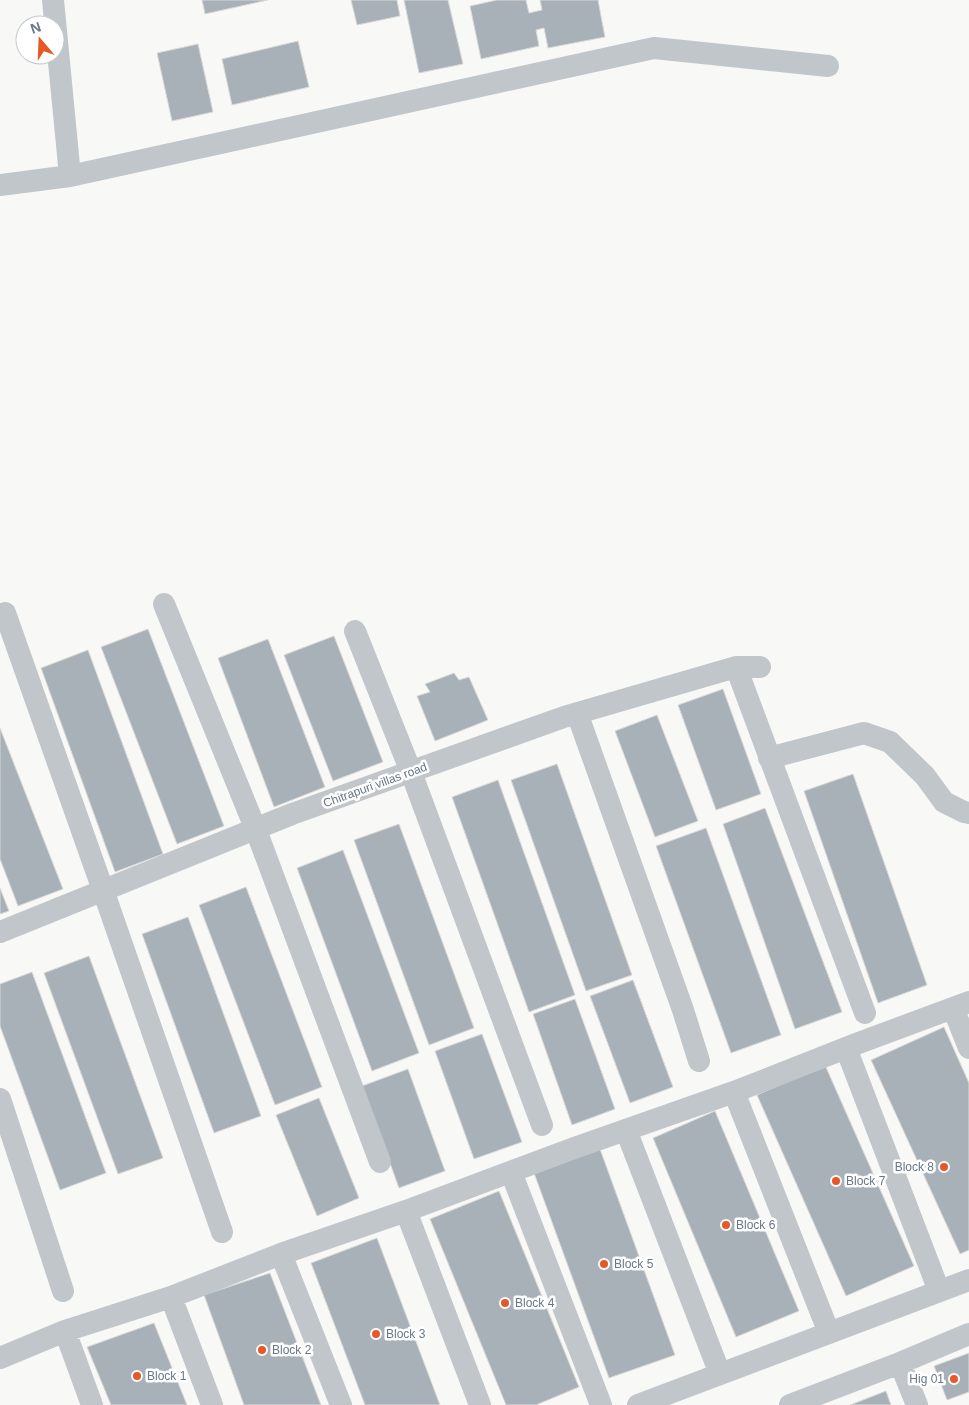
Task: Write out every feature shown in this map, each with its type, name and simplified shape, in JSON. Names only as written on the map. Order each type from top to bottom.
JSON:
[{"type":"street","points":[[53,0],[70,176]]},
{"type":"street","points":[[0,185],[70,176],[654,48],[828,66]]},
{"type":"street","points":[[164,604],[256,830],[380,1162]]},
{"type":"street","points":[[5,613],[222,1232]]},
{"type":"street","points":[[355,631],[411,772],[542,1124]]},
{"type":"street","points":[[736,667],[865,1013]]},
{"type":"street","name":"Chitrapuri villas road","points":[[0,932],[292,814],[577,713],[736,667],[760,667]]},
{"type":"street","points":[[577,713],[683,1010],[698,1061]]},
{"type":"street","points":[[769,758],[864,733],[890,742],[925,776],[944,802],[969,813]]},
{"type":"street","points":[[0,1358],[65,1331],[171,1296],[281,1254],[406,1212],[734,1092],[961,1005],[969,1048]]},
{"type":"street","points":[[846,1048],[939,1291]]},
{"type":"street","points":[[734,1092],[829,1333]]},
{"type":"street","points":[[0,1099],[63,1291]]},
{"type":"street","points":[[626,1130],[720,1374]]},
{"type":"street","points":[[511,1172],[601,1405]]},
{"type":"street","points":[[406,1212],[480,1405]]},
{"type":"street","points":[[281,1254],[341,1405]]},
{"type":"street","points":[[638,1405],[969,1280]]},
{"type":"street","points":[[171,1296],[212,1405]]},
{"type":"street","points":[[65,1331],[92,1405]]},
{"type":"street","points":[[790,1405],[900,1364],[969,1334]]},
{"type":"street","points":[[900,1364],[917,1405]]},
{"type":"building","points":[[202,0],[268,0],[205,14]]},
{"type":"building","points":[[351,0],[397,0],[400,16],[357,25]]},
{"type":"building","points":[[404,0],[448,0],[463,64],[419,73]]},
{"type":"building","points":[[497,0],[526,0],[529,13],[542,10],[540,0],[598,0],[605,37],[548,48],[544,28],[536,30],[539,46],[481,59],[470,6]]},
{"type":"building","points":[[298,41],[309,87],[232,105],[222,59]]},
{"type":"building","points":[[198,44],[213,112],[172,121],[157,53]]},
{"type":"building","points":[[148,629],[224,826],[177,844],[101,647]]},
{"type":"building","points":[[334,636],[383,762],[333,781],[284,655]]},
{"type":"building","points":[[268,639],[325,787],[274,807],[218,658]]},
{"type":"building","points":[[88,650],[163,854],[115,872],[41,668]]},
{"type":"building","points":[[454,673],[459,680],[469,677],[488,720],[435,741],[417,696],[430,692],[425,684]]},
{"type":"building","points":[[723,689],[761,794],[716,810],[678,705]]},
{"type":"building","points":[[657,715],[698,821],[655,837],[615,731]]},
{"type":"building","points":[[0,728],[63,889],[18,906],[0,859]]},
{"type":"building","points":[[557,764],[632,975],[586,991],[511,780]]},
{"type":"building","points":[[853,774],[927,985],[878,1003],[804,791]]},
{"type":"building","points":[[498,780],[575,995],[529,1012],[452,797]]},
{"type":"building","points":[[765,808],[842,1012],[795,1029],[723,824]]},
{"type":"building","points":[[399,824],[474,1028],[429,1045],[354,840]]},
{"type":"building","points":[[706,828],[781,1035],[731,1053],[656,846]]},
{"type":"building","points":[[343,850],[419,1053],[372,1071],[297,868]]},
{"type":"building","points":[[246,887],[322,1087],[275,1105],[199,905]]},
{"type":"building","points":[[0,888],[9,911],[0,914]]},
{"type":"building","points":[[188,917],[261,1116],[214,1133],[142,934]]},
{"type":"building","points":[[89,956],[163,1158],[118,1174],[44,973]]},
{"type":"building","points":[[32,972],[106,1173],[60,1190],[0,1026],[0,984]]},
{"type":"building","points":[[633,980],[673,1087],[630,1103],[590,996]]},
{"type":"building","points":[[575,999],[615,1109],[572,1125],[533,1014]]},
{"type":"building","name":"Block 8","points":[[944,1027],[969,1083],[969,1250],[960,1254],[871,1060]]},
{"type":"building","points":[[482,1034],[522,1142],[474,1159],[435,1051]]},
{"type":"building","name":"Block 7","points":[[825,1065],[914,1266],[846,1296],[757,1095]]},
{"type":"building","points":[[408,1069],[445,1171],[399,1188],[362,1086]]},
{"type":"building","points":[[319,1098],[359,1198],[317,1216],[276,1115]]},
{"type":"building","name":"Block 6","points":[[715,1111],[799,1311],[736,1337],[653,1138]]},
{"type":"building","name":"Block 5","points":[[600,1149],[675,1355],[609,1378],[534,1173]]},
{"type":"building","name":"Block 4","points":[[499,1191],[579,1387],[536,1405],[506,1405],[430,1219]]},
{"type":"building","name":"Block 3","points":[[377,1238],[440,1405],[365,1405],[311,1263]]},
{"type":"building","name":"Block 2","points":[[270,1273],[321,1405],[244,1405],[204,1295]]},
{"type":"building","name":"Block 1","points":[[154,1323],[187,1405],[111,1405],[87,1347]]},
{"type":"building","name":"Hig 01","points":[[969,1353],[969,1392],[947,1400],[934,1366]]},
{"type":"building","points":[[886,1391],[891,1405],[850,1405]]},
{"type":"place","name":"Block 8","points":[[944,1167]]},
{"type":"place","name":"Block 7","points":[[836,1181]]},
{"type":"place","name":"Block 6","points":[[726,1225]]},
{"type":"place","name":"Block 5","points":[[604,1264]]},
{"type":"place","name":"Block 4","points":[[505,1303]]},
{"type":"place","name":"Block 3","points":[[376,1334]]},
{"type":"place","name":"Block 2","points":[[262,1350]]},
{"type":"place","name":"Block 1","points":[[137,1376]]},
{"type":"place","name":"Hig 01","points":[[954,1379]]}]
